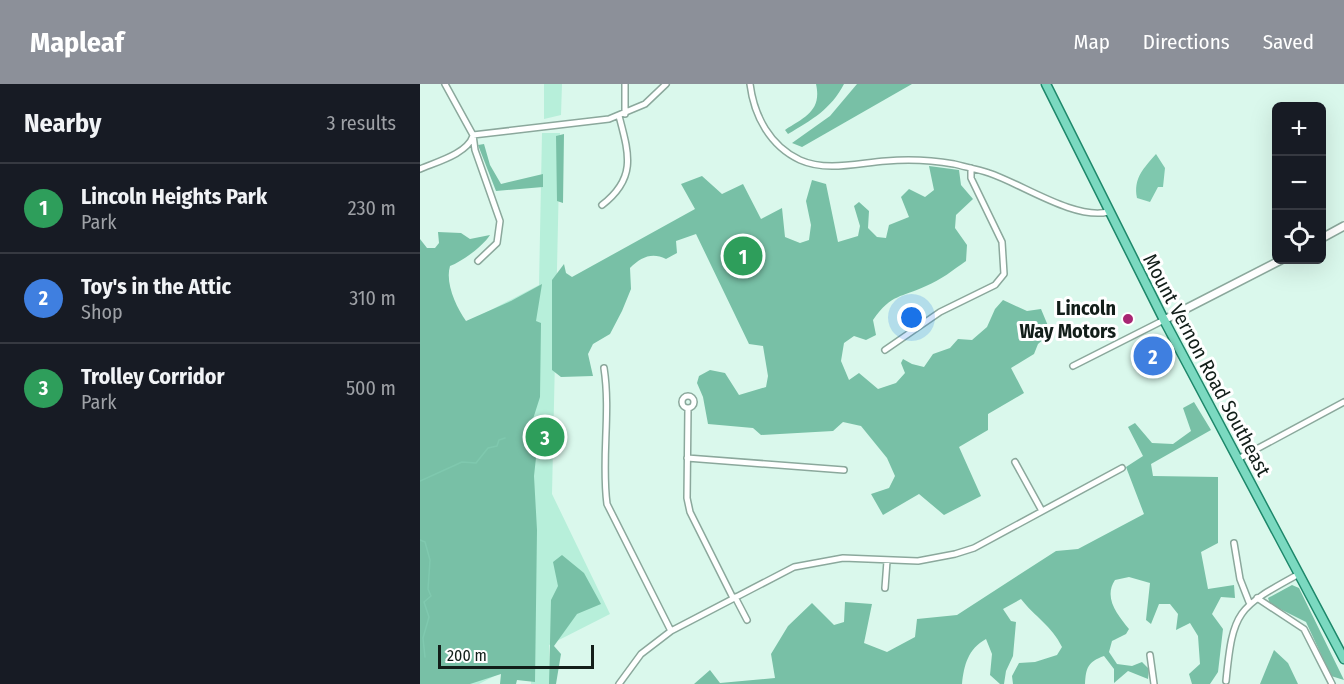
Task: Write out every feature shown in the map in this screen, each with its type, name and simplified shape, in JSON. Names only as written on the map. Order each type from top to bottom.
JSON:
[{"type":"main road","name":"Mount Vernon Road Southeast","points":[[1046,84],[1164,320],[1344,658]]},
{"type":"street","points":[[445,84],[473,135],[475,150],[500,221],[496,243],[478,261]]},
{"type":"street","points":[[602,205],[616,194],[625,180],[628,164],[622,115],[625,84]]},
{"type":"street","points":[[473,135],[622,115],[645,104],[666,84]]},
{"type":"street","points":[[750,84],[758,116],[767,132],[779,146],[803,161],[825,166],[915,160],[971,168],[988,172],[1084,212],[1108,212]]},
{"type":"street","points":[[420,169],[460,151],[471,142],[473,135]]},
{"type":"street","points":[[885,350],[940,312],[995,285],[1004,274],[1002,242],[971,178],[971,168]]},
{"type":"street","points":[[1326,236],[1344,226]]},
{"type":"street","points":[[1073,366],[1273,264]]},
{"type":"street","points":[[604,368],[607,385],[607,504],[671,631]]},
{"type":"street","points":[[1238,459],[1344,402]]},
{"type":"street","points":[[688,408],[687,458],[690,512],[747,620]]},
{"type":"street","points":[[687,458],[844,470]]},
{"type":"street","points":[[1015,462],[1042,511]]},
{"type":"street","points":[[619,684],[641,654],[671,631],[780,574],[808,563],[843,558],[918,561],[955,555],[974,548],[1122,468]]},
{"type":"street","points":[[1234,543],[1240,579],[1249,602]]},
{"type":"street","points":[[885,588],[887,561]]},
{"type":"street","points":[[1226,681],[1233,632],[1239,615],[1249,602],[1299,574]]},
{"type":"street","points":[[1257,598],[1305,629],[1332,684]]},
{"type":"street","points":[[1150,656],[1154,684]]},
{"type":"shaded area","points":[[544,84],[562,84],[561,115],[544,119]]},
{"type":"shaded area","points":[[816,84],[844,84],[827,107],[813,119],[788,134],[785,130],[805,117],[814,107],[817,101]]},
{"type":"shaded area","points":[[857,84],[912,84],[802,147],[792,143],[830,116]]},
{"type":"shaded area","points":[[542,133],[560,133],[552,494],[610,614],[549,645],[550,684],[531,684],[531,657],[479,684],[420,684],[420,347],[539,285]]},
{"type":"shaded area","points":[[564,134],[563,203],[557,201],[556,136]]},
{"type":"shaded area","points":[[484,144],[490,165],[501,184],[543,174],[543,187],[496,191],[478,145]]},
{"type":"shaded area","points":[[1156,154],[1165,168],[1163,187],[1158,187],[1150,202],[1137,198],[1136,191],[1140,174]]},
{"type":"shaded area","points":[[929,166],[959,170],[961,185],[973,199],[956,215],[955,228],[967,245],[966,261],[937,281],[897,297],[886,305],[873,320],[876,335],[866,340],[854,336],[844,343],[841,361],[849,380],[859,373],[878,389],[896,383],[905,373],[901,363],[903,359],[924,367],[933,354],[950,348],[958,339],[972,340],[987,327],[995,309],[1003,300],[1027,311],[1041,309],[1051,333],[1038,344],[1034,354],[1011,368],[1024,393],[988,414],[988,430],[959,447],[981,496],[944,515],[919,494],[883,515],[871,494],[889,488],[895,476],[887,458],[861,426],[843,422],[833,431],[761,435],[753,428],[708,424],[703,397],[697,383],[699,376],[710,370],[725,373],[739,395],[766,387],[768,376],[763,346],[749,344],[696,234],[676,241],[677,253],[666,259],[656,256],[647,257],[630,268],[631,289],[622,311],[610,334],[593,344],[588,354],[593,376],[561,377],[552,370],[552,280],[564,264],[566,273],[572,277],[695,209],[681,184],[702,176],[722,194],[743,184],[761,219],[782,208],[785,237],[800,243],[809,240],[811,225],[806,201],[812,180],[826,184],[838,242],[858,236],[860,226],[854,206],[859,202],[869,211],[868,228],[877,237],[886,238],[889,225],[909,217],[901,197],[909,189],[925,197],[934,190]]},
{"type":"shaded area","points":[[438,232],[461,233],[470,239],[490,235],[472,253],[450,266],[449,280],[452,295],[466,321],[542,284],[536,321],[541,323],[540,397],[533,419],[540,421],[534,476],[537,530],[535,682],[517,680],[516,684],[500,684],[501,674],[470,684],[420,684],[420,239],[427,248],[435,248],[439,243]]},
{"type":"shaded area","points":[[1194,402],[1211,430],[1151,464],[1153,476],[1218,477],[1218,543],[1201,552],[1208,589],[1234,585],[1235,598],[1221,597],[1212,614],[1223,629],[1218,672],[1210,684],[1192,684],[1189,674],[1200,664],[1198,636],[1190,623],[1176,630],[1178,614],[1170,604],[1159,604],[1151,624],[1146,620],[1150,583],[1129,577],[1115,580],[1112,587],[1113,606],[1129,629],[1126,634],[1112,641],[1109,652],[1117,664],[1132,666],[1142,662],[1149,669],[1148,679],[1128,671],[1114,683],[1114,669],[1104,656],[1089,666],[1085,684],[1013,684],[1012,676],[1019,663],[1035,662],[1057,655],[1062,647],[1048,627],[1021,599],[1003,609],[1011,621],[1016,622],[1013,656],[1006,671],[1004,684],[1000,684],[990,675],[992,654],[986,639],[968,658],[962,684],[694,684],[710,670],[720,683],[775,678],[771,654],[788,626],[812,603],[834,625],[844,622],[845,602],[872,604],[864,643],[887,652],[915,637],[917,619],[957,615],[1056,551],[1078,549],[1144,514],[1126,467],[1143,456],[1128,427],[1135,423],[1152,443],[1173,444],[1191,431],[1183,408]]},
{"type":"shaded area","points":[[562,555],[584,573],[601,604],[577,614],[554,646],[561,654],[556,684],[549,684],[551,600],[558,586],[553,562]]},
{"type":"shaded area","points":[[1292,585],[1299,588],[1344,680],[1331,676],[1306,622],[1270,604],[1268,598]]},
{"type":"shaded area","points":[[1274,650],[1288,663],[1298,684],[1260,684]]},
{"type":"waterway","points":[[420,481],[462,462],[476,463],[488,448],[497,446],[499,440],[505,438]]},
{"type":"waterway","points":[[420,540],[425,542],[430,560],[428,589],[431,596],[424,602],[429,617],[423,638],[425,657]]},
{"type":"place","name":"Lincoln Heights Park","points":[[743,256]]},
{"type":"place","name":"Lincoln Way Motors","points":[[1128,319]]},
{"type":"place","name":"Toy's in the Attic","points":[[1153,356]]},
{"type":"place","name":"Trolley Corridor","points":[[545,437]]}]
